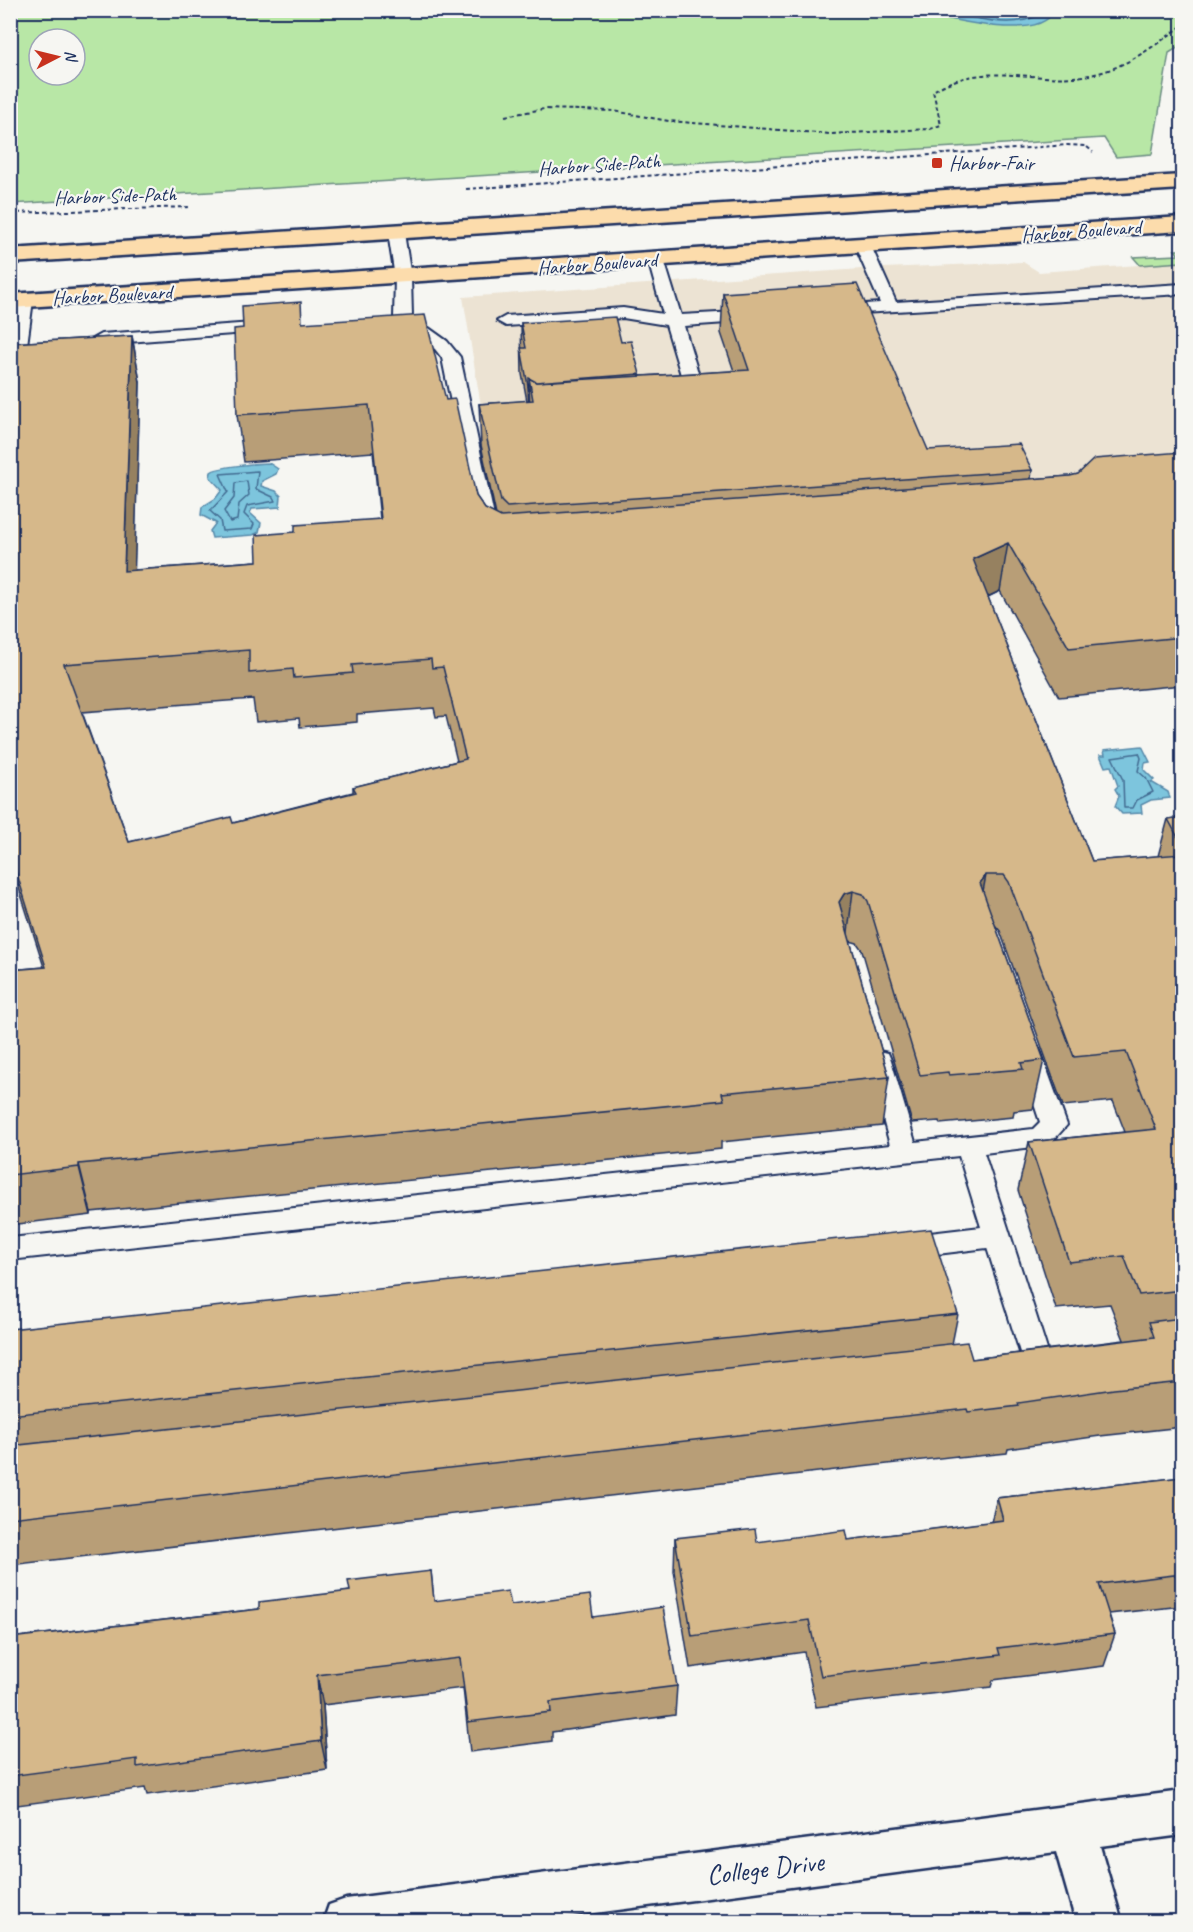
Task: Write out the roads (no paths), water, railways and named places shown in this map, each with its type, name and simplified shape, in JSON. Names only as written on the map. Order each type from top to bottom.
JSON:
[{"type":"main road","name":"Harbor Boulevard","points":[[10,256],[1182,182]]},
{"type":"main road","name":"Harbor Boulevard","points":[[17,301],[403,278],[1182,224]]},
{"type":"street","name":"College Drive","points":[[346,1922],[1182,1813]]},
{"type":"street","points":[[1072,1829],[1099,1922]]},
{"type":"lane","points":[[396,233],[403,278],[397,318],[441,345],[451,357],[490,543],[495,551]]},
{"type":"lane","points":[[863,246],[890,307]]},
{"type":"lane","points":[[656,260],[693,386],[684,397],[663,406]]},
{"type":"lane","points":[[818,312],[1182,289]]},
{"type":"lane","points":[[17,301],[14,348],[41,344]]},
{"type":"lane","points":[[506,321],[623,313],[675,321],[770,315]]},
{"type":"lane","points":[[88,340],[286,326]]},
{"type":"lane","points":[[10,1249],[1040,1138],[1054,1125],[1020,1029]]},
{"type":"lane","points":[[874,1041],[905,1153]]},
{"type":"lane","points":[[968,1145],[1038,1366]]},
{"type":"lane","points":[[878,1250],[997,1236]]},
{"type":"water","points":[[914,11],[1053,11],[1045,21],[1030,26],[1011,27],[989,26]]},
{"type":"water","points":[[269,463],[278,469],[276,474],[262,481],[261,486],[276,491],[281,496],[280,507],[252,509],[250,513],[261,523],[259,532],[253,535],[212,538],[210,531],[216,523],[201,515],[202,507],[215,499],[222,490],[210,477],[211,472],[229,467]]},
{"type":"water","points":[[1142,746],[1150,762],[1145,763],[1144,770],[1154,780],[1151,782],[1168,792],[1170,798],[1151,800],[1141,805],[1142,813],[1122,814],[1115,806],[1119,796],[1115,789],[1118,786],[1111,766],[1105,767],[1100,755],[1105,755],[1104,750]]},
{"type":"place","name":"Harbor-Fair","points":[[937,163]]}]
